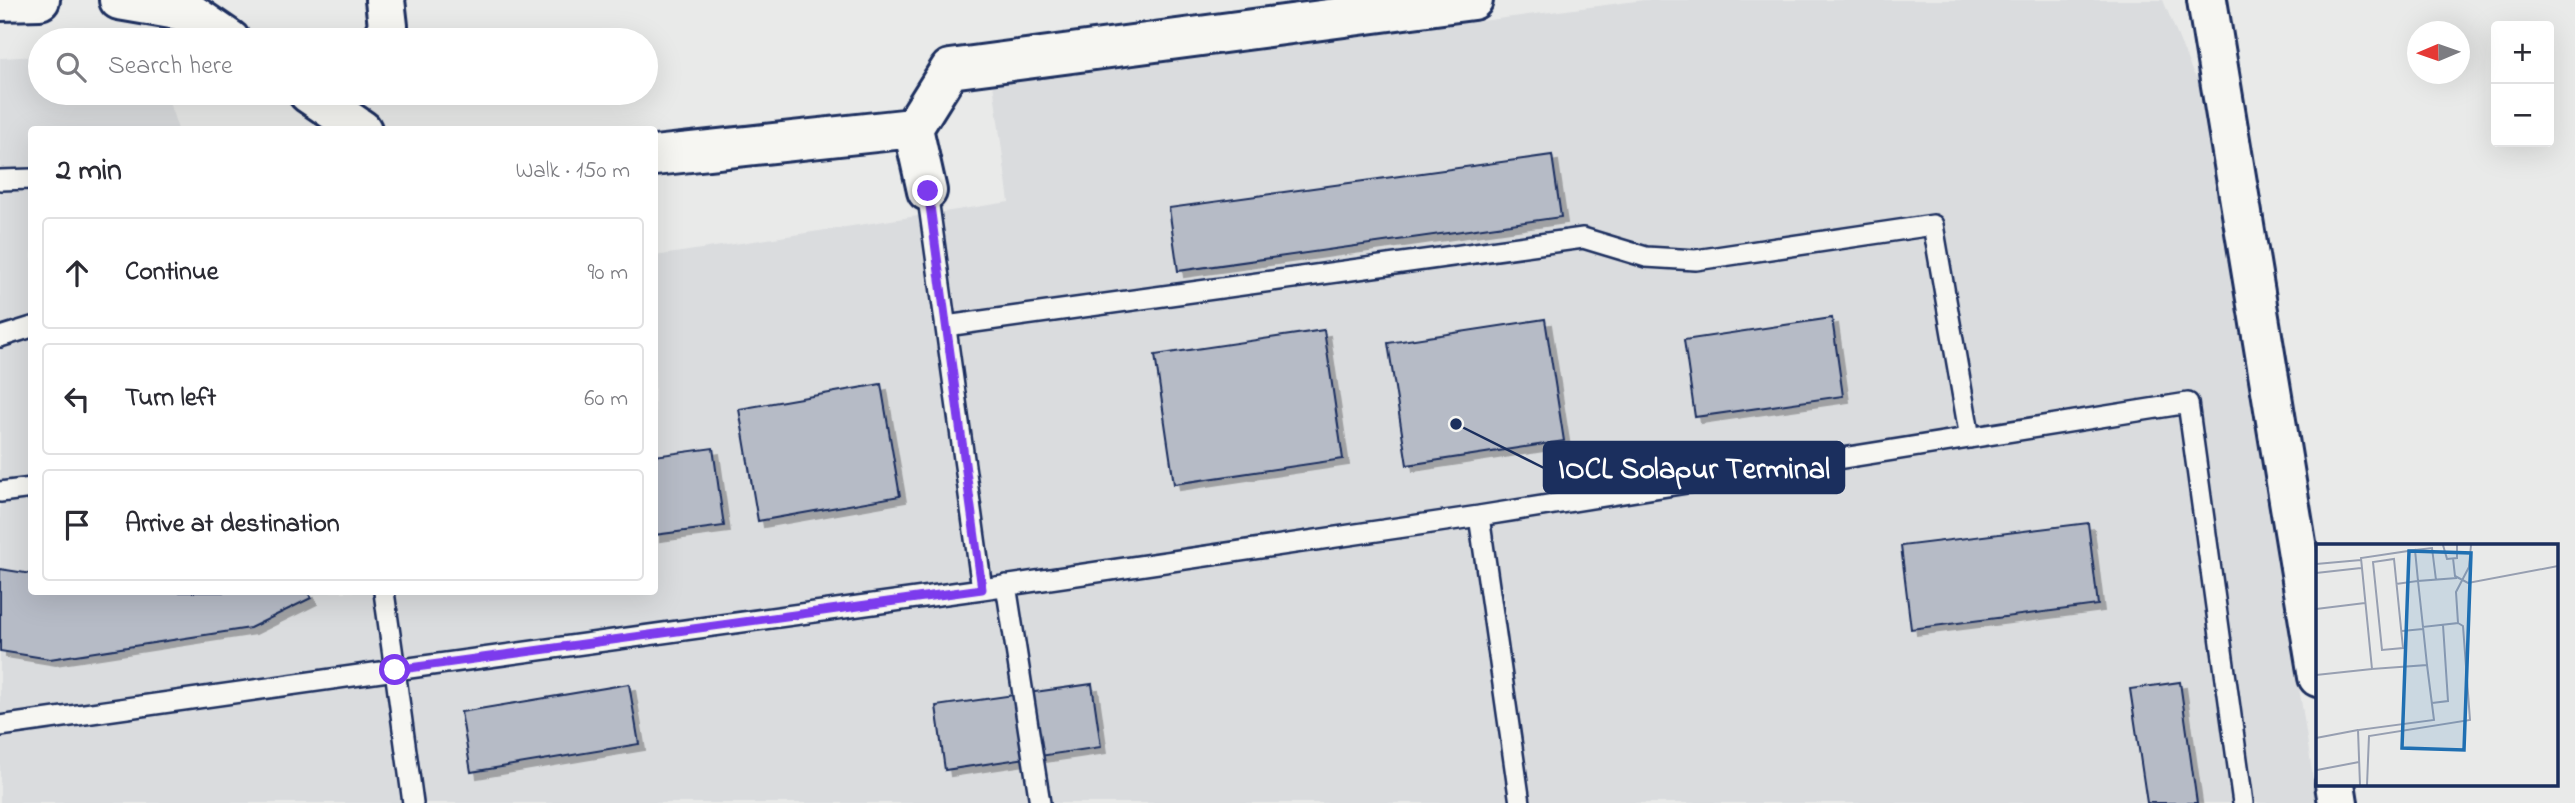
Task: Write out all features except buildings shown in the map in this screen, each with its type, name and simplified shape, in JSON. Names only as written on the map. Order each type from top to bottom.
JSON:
[{"type":"street","points":[[0,1],[40,0]]},
{"type":"street","points":[[119,0],[189,12],[212,28]]},
{"type":"street","points":[[385,0],[387,28]]},
{"type":"street","points":[[928,191],[913,128],[950,69],[1474,0]]},
{"type":"street","points":[[2207,0],[2316,665]]},
{"type":"street","points":[[658,156],[913,128]]},
{"type":"lane","points":[[0,180],[28,179]]},
{"type":"lane","points":[[928,191],[982,589]]},
{"type":"lane","points":[[946,326],[1583,238],[1646,257],[1696,260],[1933,225],[1970,438]]},
{"type":"lane","points":[[0,337],[28,328]]},
{"type":"lane","points":[[0,726],[982,589],[1479,516],[2188,403],[2243,803]]},
{"type":"lane","points":[[0,492],[28,488]]},
{"type":"lane","points":[[1479,516],[1520,803]]},
{"type":"lane","points":[[1006,585],[1040,803]]},
{"type":"lane","points":[[384,595],[413,803]]},
{"type":"shaded area","points":[[1644,0],[2163,0],[2192,71],[2207,94],[2317,803],[0,803],[0,58],[28,57],[28,105],[170,105],[177,126],[28,126],[28,595],[658,595],[658,256],[1009,202],[993,84]]},
{"type":"place","name":"IOCL Solapur Terminal","points":[[1456,424]]},
{"type":"route","points":[[395,670],[982,589],[928,191]]}]
